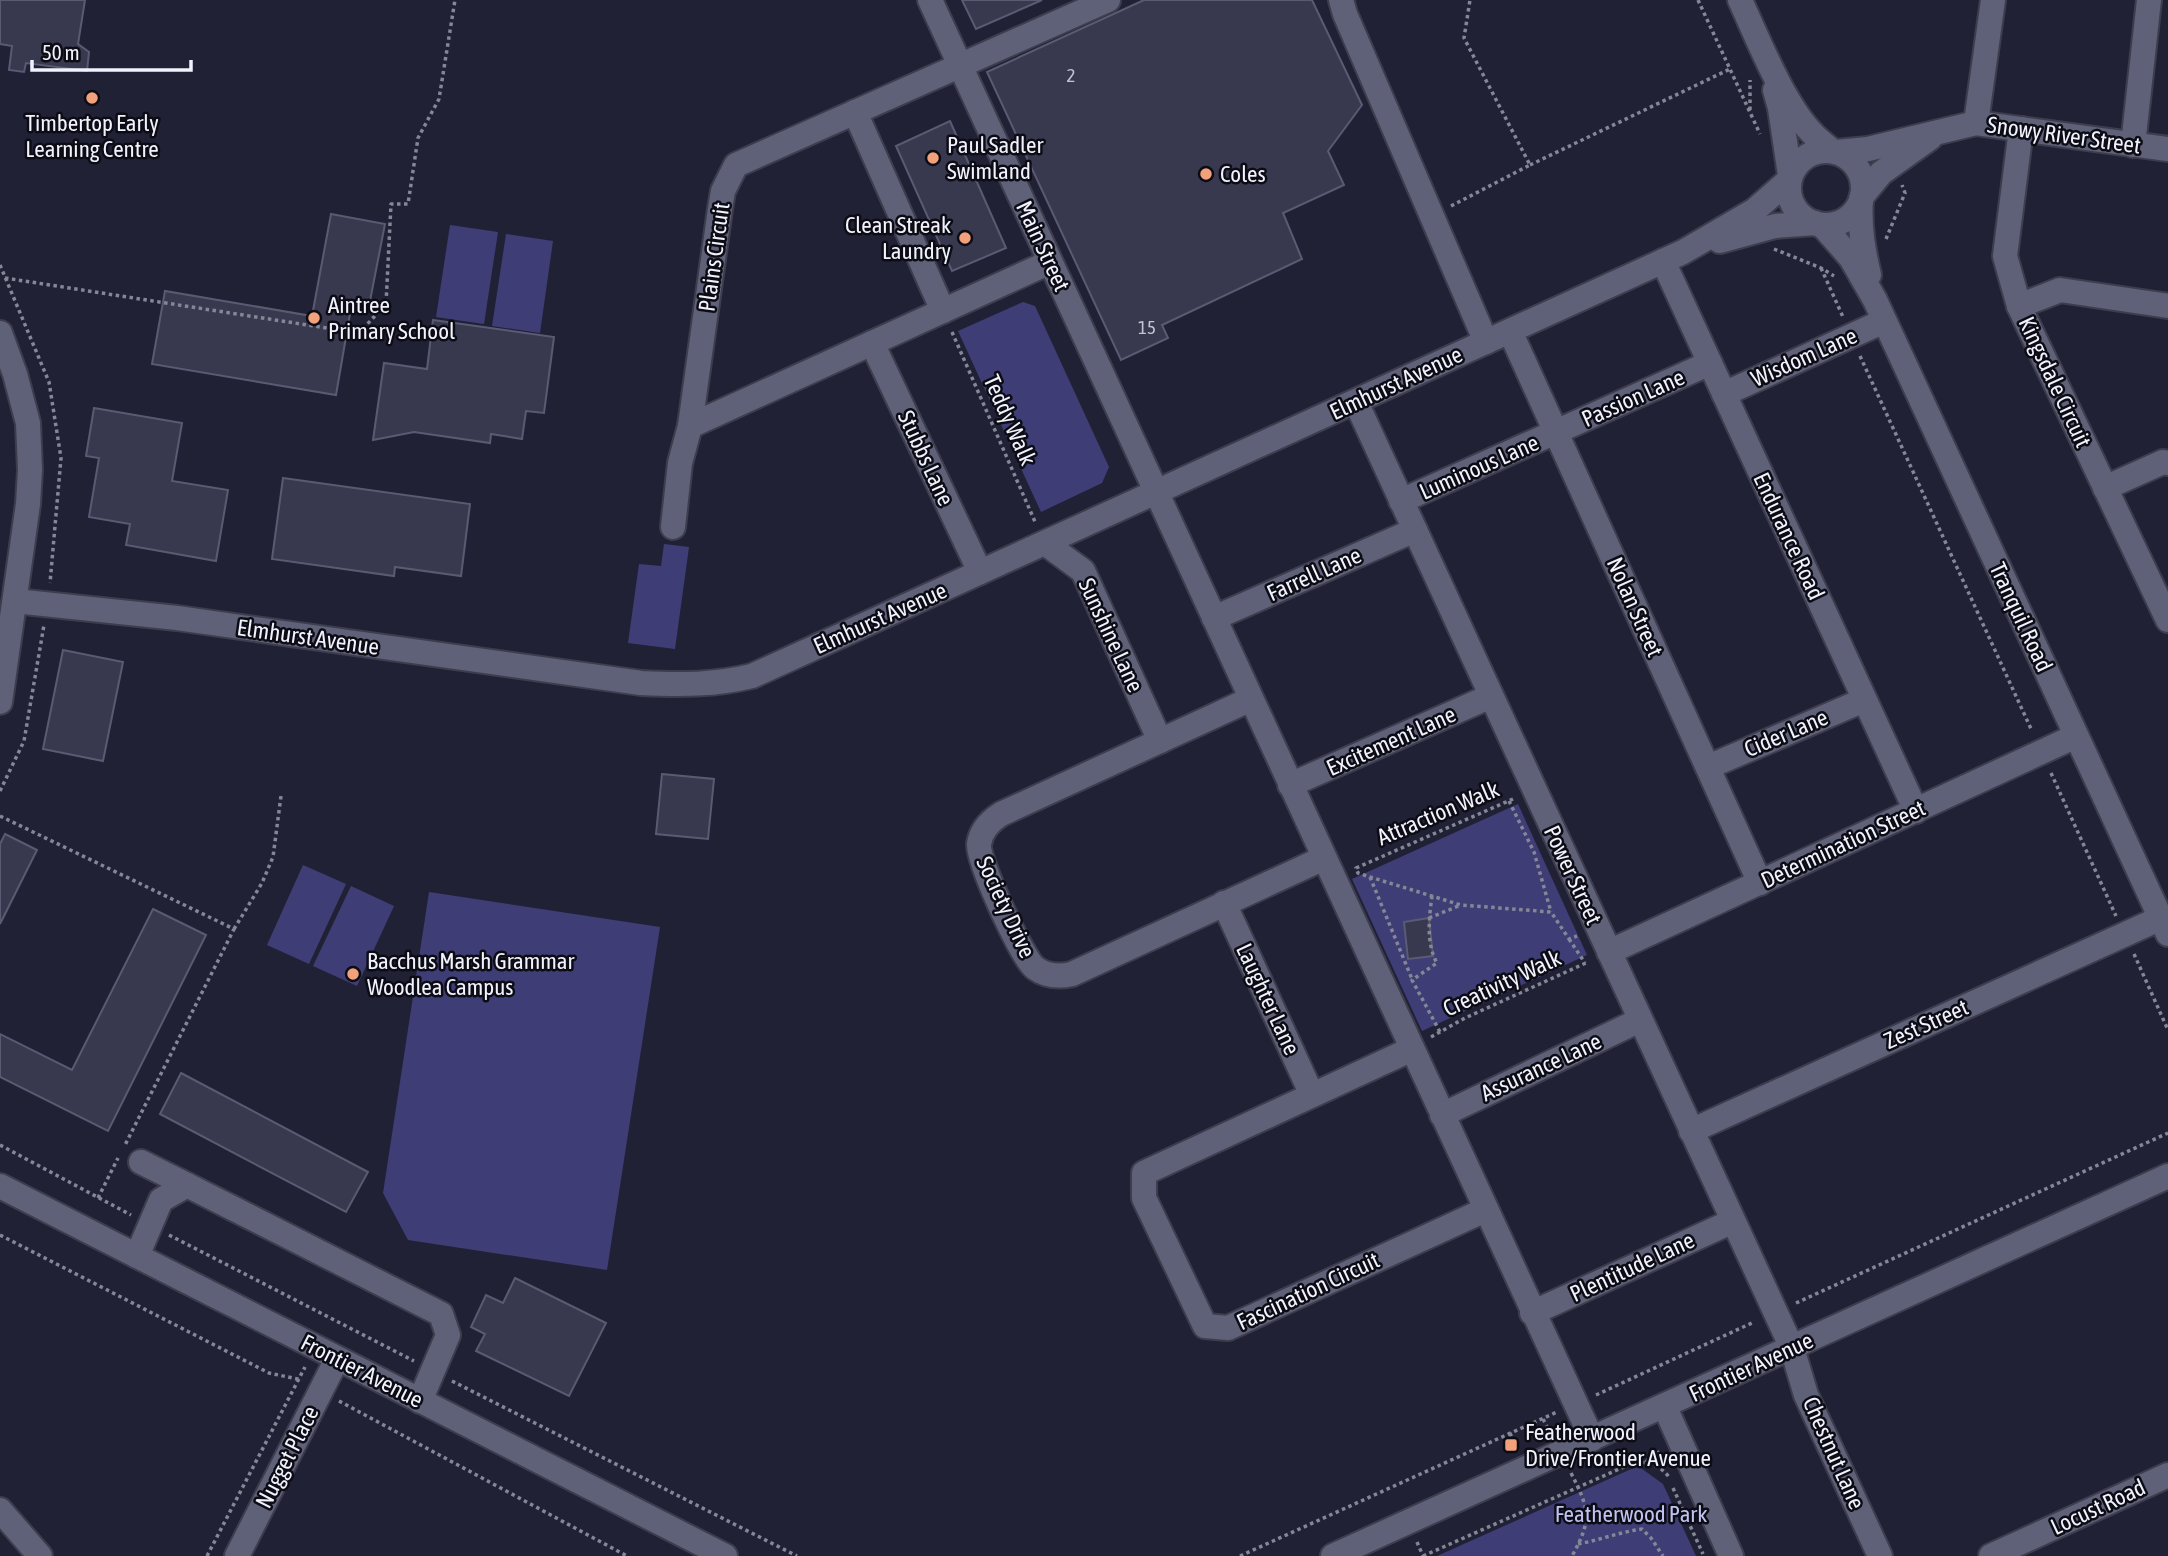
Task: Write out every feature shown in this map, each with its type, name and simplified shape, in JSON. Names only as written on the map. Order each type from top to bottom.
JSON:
[{"type":"street","name":"Main Street","points":[[930,0],[1592,1439]]},
{"type":"street","name":"Plains Circuit","points":[[673,527],[680,463],[690,426],[723,191],[736,165],[1108,0]]},
{"type":"street","points":[[1341,0],[1486,342]]},
{"type":"street","points":[[1740,0],[1788,98],[1811,132],[1834,152],[1851,160],[1858,169],[1862,178],[1862,246],[1879,311]]},
{"type":"street","points":[[1976,123],[1993,0]]},
{"type":"street","points":[[2133,145],[2149,0]]},
{"type":"street","points":[[1767,58],[1780,108],[1790,178],[1788,191],[1797,211],[1819,224],[1850,258],[1879,311]]},
{"type":"street","points":[[855,112],[943,311]]},
{"type":"street","name":"Snowy River Street","points":[[1834,152],[1868,149],[1976,123],[2168,149]]},
{"type":"street","name":"Kingsdale Circuit","points":[[2021,129],[2005,256],[2019,306],[2168,620]]},
{"type":"street","points":[[1819,224],[1833,224],[1850,216],[1881,173],[1939,132]]},
{"type":"street","points":[[1790,178],[1797,164],[1807,155],[1819,151],[1834,152]]},
{"type":"street","name":"Elmhurst Avenue","points":[[15,601],[177,618],[641,684],[697,685],[752,676],[1673,257],[1755,210],[1790,178]]},
{"type":"street","name":"Elmhurst Avenue","points":[[1673,257],[1775,226],[1819,224]]},
{"type":"street","name":"Endurance Road","points":[[1673,257],[1710,363],[1916,811]]},
{"type":"street","points":[[690,426],[1050,262]]},
{"type":"street","points":[[2019,306],[2060,290],[2168,306]]},
{"type":"street","name":"Wisdom Lane","points":[[1724,394],[1851,336],[1879,311]]},
{"type":"street","name":"Tranquil Road","points":[[1879,311],[2164,926]]},
{"type":"street","name":"Nolan Street","points":[[1510,331],[1760,883]]},
{"type":"street","points":[[0,333],[22,398],[30,445],[28,504],[0,702]]},
{"type":"street","name":"Stubbs Lane","points":[[872,343],[981,572]]},
{"type":"street","name":"Passion Lane","points":[[1556,433],[1710,363]]},
{"type":"street","name":"Power Street","points":[[1356,401],[1792,1348]]},
{"type":"street","name":"Luminous Lane","points":[[1401,501],[1556,433]]},
{"type":"street","points":[[2105,488],[2163,462],[2168,463]]},
{"type":"street","name":"Farrell Lane","points":[[1214,618],[1415,530]]},
{"type":"street","name":"Sunshine Lane","points":[[1045,543],[1083,571],[1160,741]]},
{"type":"street","name":"Excitement Lane","points":[[1290,785],[1491,696]]},
{"type":"street","name":"Society Drive","points":[[1251,699],[994,818],[981,837],[979,855],[982,864],[1024,955],[1036,969],[1053,976],[1072,974],[1324,858]]},
{"type":"street","name":"Cider Lane","points":[[1707,767],[1864,700]]},
{"type":"street","name":"Determination Street","points":[[1609,952],[2076,736]]},
{"type":"street","name":"Laughter Lane","points":[[1224,903],[1312,1095]]},
{"type":"street","name":"Zest Street","points":[[1691,1130],[2125,934],[2164,926]]},
{"type":"street","name":"Assurance Lane","points":[[1441,1115],[1640,1020]]},
{"type":"street","name":"Fascination Circuit","points":[[1412,1049],[1144,1172],[1144,1198],[1205,1326],[1228,1328],[1485,1210]]},
{"type":"street","points":[[141,1162],[441,1314],[448,1335],[420,1401]]},
{"type":"street","name":"Frontier Avenue","points":[[1334,1556],[2168,1176]]},
{"type":"street","points":[[137,1256],[162,1200],[187,1185]]},
{"type":"street","name":"Frontier Avenue","points":[[0,1186],[725,1556]]},
{"type":"street","name":"Plentitude Lane","points":[[1532,1313],[1732,1221]]},
{"type":"street","name":"Chestnut Lane","points":[[1792,1348],[1806,1395],[1880,1556]]},
{"type":"street","name":"Nugget Place","points":[[237,1556],[326,1353]]},
{"type":"street","points":[[1665,1406],[1731,1556]]},
{"type":"street","name":"Locust Road","points":[[1991,1556],[2168,1475]]},
{"type":"street","points":[[0,1510],[40,1556]]},
{"type":"path","points":[[5,278],[359,333],[386,304],[391,204],[408,204],[418,138],[439,99],[455,0]]},
{"type":"path","points":[[1469,0],[1464,38],[1530,165]]},
{"type":"path","points":[[1698,0],[1765,145]]},
{"type":"path","points":[[1432,216],[1530,165],[1730,69]]},
{"type":"path","points":[[1766,246],[1821,268],[1842,281]]},
{"type":"path","points":[[1821,268],[2168,1030]]},
{"type":"path","name":"Teddy Walk","points":[[943,311],[1045,543]]},
{"type":"path","name":"Attraction Walk","points":[[1370,877],[1358,873],[1356,868],[1534,790]]},
{"type":"path","points":[[98,1198],[234,929],[262,883],[273,857],[281,796]]},
{"type":"path","points":[[1508,801],[1534,852],[1551,912],[1585,963]]},
{"type":"path","points":[[0,816],[234,929]]},
{"type":"path","points":[[1370,877],[1461,905],[1551,912]]},
{"type":"path","points":[[1370,877],[1412,980],[1440,1032]]},
{"type":"path","points":[[1412,980],[1437,963],[1433,956],[1429,918],[1432,896]]},
{"type":"path","points":[[1429,918],[1461,905]]},
{"type":"path","points":[[1569,939],[1578,935]]},
{"type":"path","name":"Creativity Walk","points":[[1412,1049],[1465,1018],[1609,952]]},
{"type":"path","points":[[1240,1556],[2168,1133]]},
{"type":"path","points":[[0,1146],[150,1226],[797,1556]]},
{"type":"path","points":[[207,1556],[326,1353]]},
{"type":"path","points":[[1510,1433],[1514,1443],[1510,1445]]},
{"type":"path","points":[[1423,1556],[1635,1462],[1646,1462],[1668,1474],[1704,1556]]},
{"type":"path","points":[[1572,1556],[1587,1524],[1587,1513],[1578,1487]]},
{"type":"path","points":[[1578,1544],[1642,1529],[1662,1556]]},
{"type":"green space","points":[[450,225],[498,232],[484,324],[436,317]]},
{"type":"green space","points":[[506,234],[553,241],[540,333],[492,326]]},
{"type":"green space","points":[[1023,302],[1035,306],[1109,467],[1102,483],[1041,512],[958,331]]},
{"type":"green space","points":[[664,544],[689,547],[675,649],[628,643],[639,564],[661,566]]},
{"type":"green space","points":[[1518,804],[1587,955],[1422,1031],[1352,879]]},
{"type":"green space","points":[[303,865],[346,884],[309,964],[267,945]]},
{"type":"green space","points":[[351,886],[394,906],[357,986],[313,966]]},
{"type":"green space","points":[[429,892],[660,927],[607,1270],[408,1240],[383,1193]]},
{"type":"green space","name":"Featherwood Park","points":[[1638,1466],[1663,1484],[1696,1556],[1437,1556]]},
{"type":"building","points":[[0,0],[85,0],[78,44],[89,52],[87,71],[26,63],[24,72],[9,70],[12,46],[0,44]]},
{"type":"building","points":[[962,0],[1042,0],[976,29]]},
{"type":"building","points":[[1144,0],[1312,0],[1362,105],[1328,151],[1344,185],[1283,213],[1302,259],[1162,325],[1168,338],[1121,360],[987,72]]},
{"type":"building","points":[[950,121],[1006,248],[952,271],[896,146]]},
{"type":"building","points":[[331,214],[385,224],[369,306],[352,302],[336,395],[152,364],[165,291],[312,316]]},
{"type":"building","points":[[433,320],[554,337],[544,413],[526,411],[522,439],[491,434],[490,443],[414,432],[373,440],[384,363],[427,369]]},
{"type":"building","points":[[94,408],[182,423],[172,481],[228,490],[216,561],[126,545],[130,524],[89,517],[99,458],[86,456]]},
{"type":"building","points":[[283,478],[470,504],[461,576],[395,567],[394,576],[272,559]]},
{"type":"building","points":[[63,650],[123,662],[103,761],[43,749]]},
{"type":"building","points":[[662,774],[714,779],[708,839],[656,834]]},
{"type":"building","points":[[5,834],[37,850],[0,924],[0,844]]},
{"type":"building","points":[[153,909],[206,935],[108,1131],[0,1077],[0,1034],[72,1070]]},
{"type":"building","points":[[1429,918],[1433,956],[1408,959],[1404,922]]},
{"type":"building","points":[[181,1073],[368,1172],[346,1212],[160,1114]]},
{"type":"building","points":[[515,1278],[606,1323],[569,1396],[476,1351],[485,1334],[471,1327],[486,1295],[503,1303]]},
{"type":"place","name":"Timbertop Early Learning Centre","points":[[92,98]]},
{"type":"place","name":"Paul Sadler Swimland","points":[[933,158]]},
{"type":"place","name":"Coles","points":[[1206,174]]},
{"type":"place","name":"Clean Streak Laundry","points":[[965,238]]},
{"type":"place","name":"Aintree Primary School","points":[[314,318]]},
{"type":"place","name":"Bacchus Marsh Grammar Woodlea Campus","points":[[353,974]]},
{"type":"place","name":"Featherwood Drive/Frontier Avenue","points":[[1511,1445]]}]
